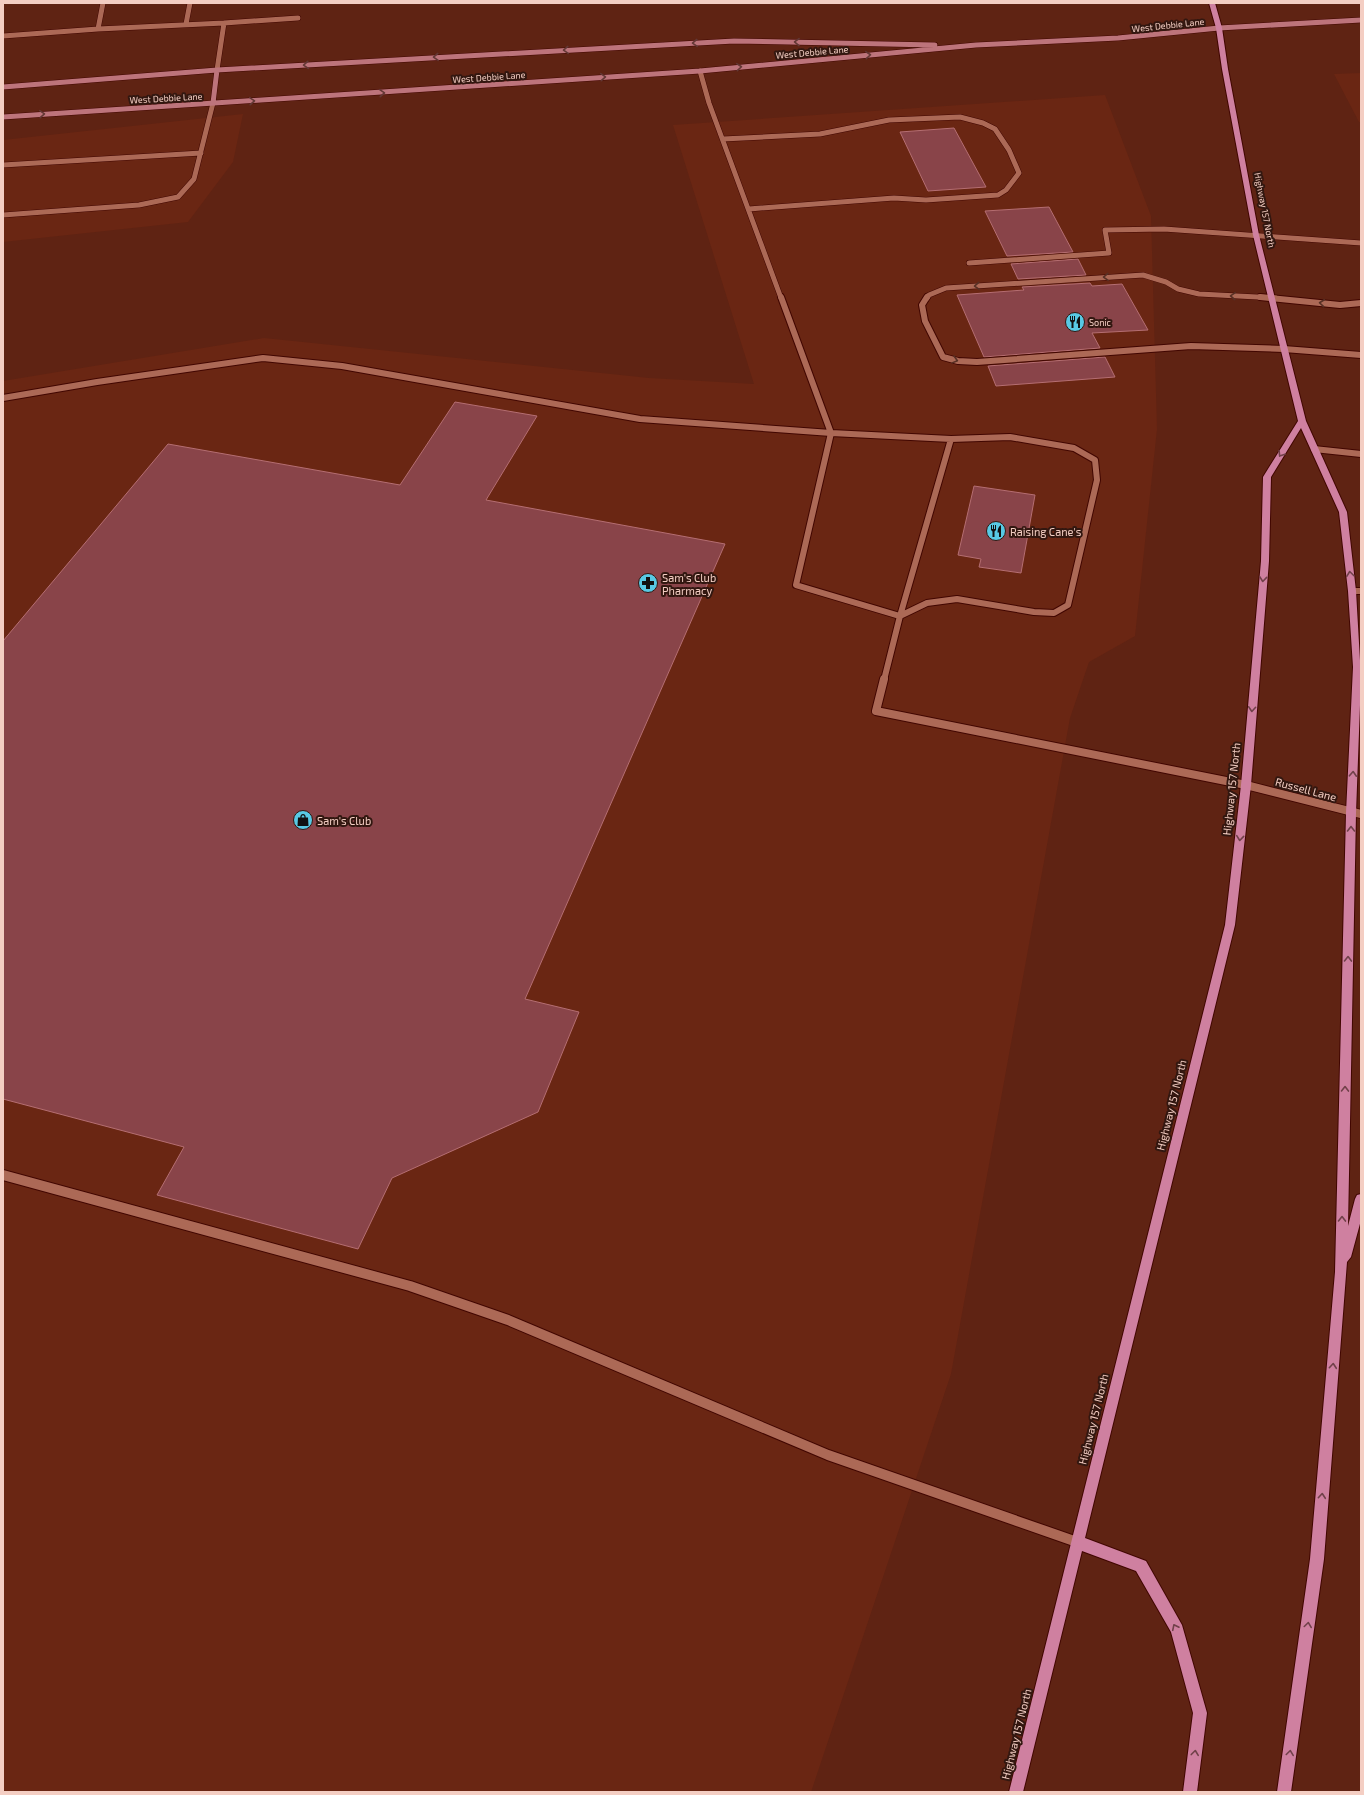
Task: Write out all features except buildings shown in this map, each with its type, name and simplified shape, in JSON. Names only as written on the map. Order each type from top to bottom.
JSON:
[{"type":"main road","name":"Highway 157 North","points":[[1212,3],[1219,28],[1256,235],[1284,349],[1302,421],[1343,512],[1357,591],[1359,669],[1356,813],[1341,1272],[1317,1560],[1284,1792]]},
{"type":"main road","name":"West Debbie Lane","points":[[3,117],[700,70],[976,45],[1118,38],[1219,28],[1361,20]]},
{"type":"main road","name":"West Debbie Lane","points":[[3,87],[217,70],[734,41],[976,45]]},
{"type":"main road","points":[[213,103],[217,70]]},
{"type":"main road","name":"Highway 157 North","points":[[1016,1792],[1230,925],[1246,785],[1265,561],[1267,477],[1302,421]]},
{"type":"main road","points":[[1341,1272],[1361,1199]]},
{"type":"main road","points":[[1078,1542],[1141,1566],[1177,1630],[1200,1713],[1190,1792]]},
{"type":"street","points":[[98,29],[103,3]]},
{"type":"street","points":[[186,24],[190,3]]},
{"type":"street","points":[[3,36],[98,29],[298,18]]},
{"type":"street","points":[[217,70],[224,23]]},
{"type":"street","points":[[3,398],[97,382],[263,358],[342,366],[640,420],[831,433],[952,438],[1010,437],[1074,448],[1095,460],[1097,480],[1068,605],[1054,613],[1034,612],[957,599],[927,603],[900,616],[796,585],[831,433],[723,140],[700,70]]},
{"type":"street","points":[[3,215],[139,205],[178,197],[194,179],[213,103]]},
{"type":"street","points":[[723,140],[820,134],[889,120],[960,117],[969,118],[996,130],[1017,165],[1020,173],[1006,190],[998,195],[926,200],[894,198],[749,209]]},
{"type":"street","points":[[3,166],[201,153]]},
{"type":"street","points":[[969,263],[1109,253],[1105,230],[1164,229],[1361,243]]},
{"type":"street","points":[[1361,303],[1340,305],[1272,298],[1199,294],[1178,289],[1166,282],[1143,275],[946,288],[929,294],[922,306],[925,321],[943,357],[958,362],[977,362],[1192,346],[1284,349],[1361,355]]},
{"type":"street","points":[[900,616],[952,438]]},
{"type":"street","points":[[1314,449],[1361,454]]},
{"type":"street","name":"Russell Lane","points":[[900,616],[876,711],[1246,785],[1356,813]]},
{"type":"street","points":[[3,1174],[428,1292],[508,1320],[828,1455],[1078,1542]]},
{"type":"shaded area","points":[[1361,73],[1361,122],[1359,122],[1334,74]]},
{"type":"shaded area","points":[[1105,95],[1151,216],[1157,429],[1135,636],[1089,662],[1070,718],[951,1374],[811,1792],[3,1792],[3,381],[264,338],[649,378],[754,384],[673,125]]},
{"type":"shaded area","points":[[243,114],[233,162],[188,222],[3,242],[3,140]]},
{"type":"place","name":"Sonic","points":[[1075,322]]},
{"type":"place","name":"Raising Cane's","points":[[996,531]]},
{"type":"place","name":"Sam's Club Pharmacy","points":[[648,583]]},
{"type":"place","name":"Sam's Club","points":[[303,820]]}]
